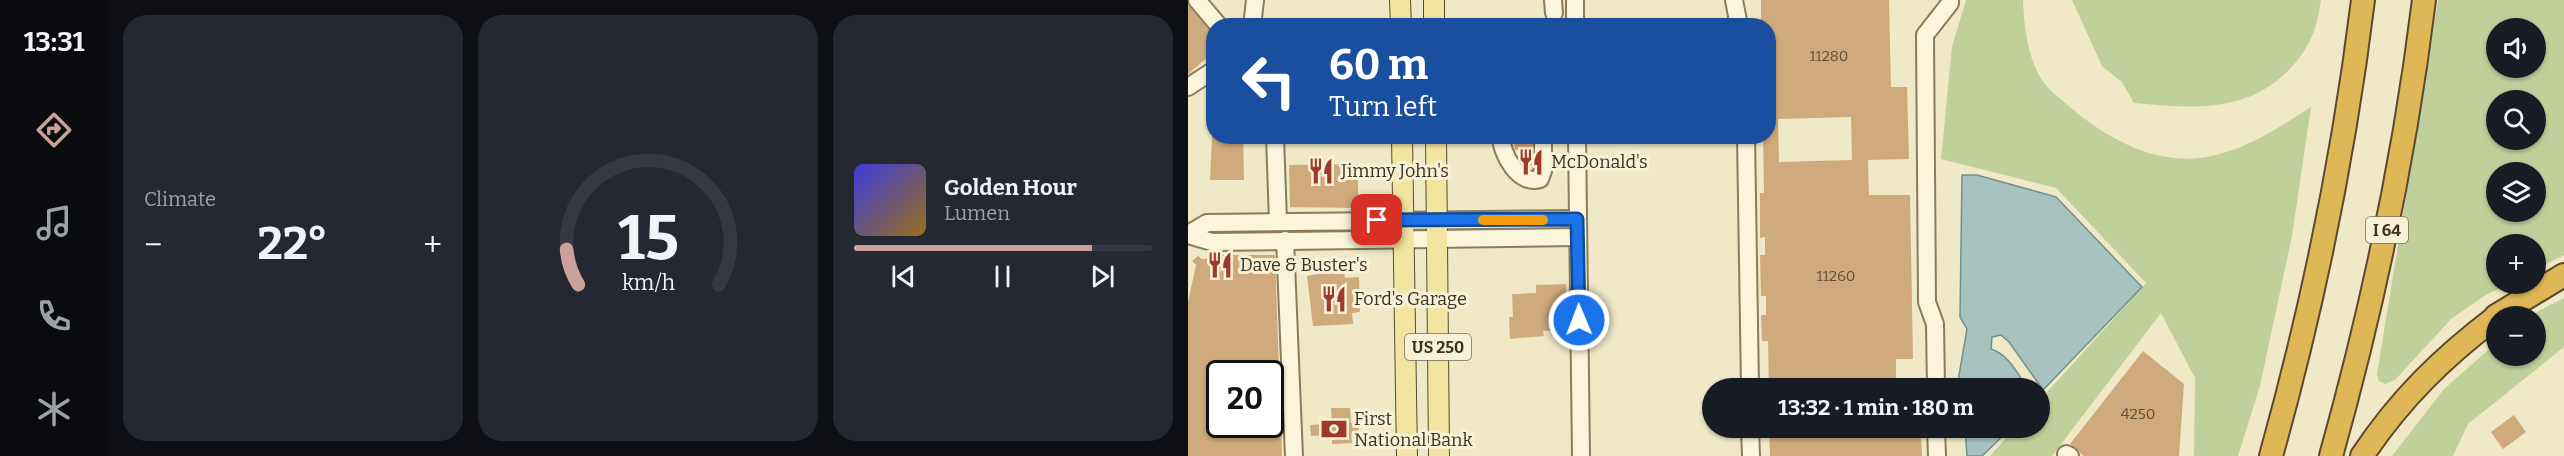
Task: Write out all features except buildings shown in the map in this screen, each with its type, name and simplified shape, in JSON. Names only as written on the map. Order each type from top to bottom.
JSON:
[{"type":"highway","points":[[2271,456],[2301,345],[2327,226],[2347,113],[2363,0]]},
{"type":"highway","name":"I 64","points":[[2331,456],[2380,265],[2398,174],[2424,0]]},
{"type":"highway","points":[[2514,306],[2564,276]]},
{"type":"highway","points":[[2362,456],[2407,395],[2440,361],[2486,325]]},
{"type":"main road","points":[[1400,0],[1401,18]]},
{"type":"main road","points":[[1434,0],[1434,18]]},
{"type":"main road","name":"US 250","points":[[1402,144],[1407,456]]},
{"type":"main road","name":"US 250","points":[[1436,144],[1439,456]]},
{"type":"street","points":[[1197,0],[1212,18]]},
{"type":"street","points":[[1253,18],[1255,0]]},
{"type":"street","points":[[1575,0],[1575,18]]},
{"type":"street","points":[[1734,0],[1737,18]]},
{"type":"street","points":[[1936,378],[1935,324],[1927,302],[1925,35],[1950,0]]},
{"type":"street","points":[[1188,87],[1206,75]]},
{"type":"street","points":[[1275,144],[1278,222]]},
{"type":"street","points":[[1496,144],[1510,180],[1515,182],[1540,179],[1543,171],[1542,144]]},
{"type":"street","points":[[1501,144],[1508,161],[1527,179],[1534,181]]},
{"type":"street","points":[[1577,144],[1581,456]]},
{"type":"street","points":[[1746,144],[1749,378]]},
{"type":"street","points":[[1438,230],[1577,219]]},
{"type":"street","points":[[1188,234],[1207,223],[1278,222],[1578,237]]},
{"type":"street","points":[[1188,234],[1212,242],[1285,240],[1404,230]]},
{"type":"street","points":[[1285,240],[1284,350],[1294,456]]},
{"type":"street","points":[[1750,438],[1751,456]]},
{"type":"street","points":[[1936,438],[1937,456]]},
{"type":"green space","points":[[1966,0],[2023,0],[2031,54],[2044,83],[2053,93],[2099,129],[2130,146],[2164,157],[2199,158],[2229,151],[2258,139],[2311,107],[2292,236],[2260,386],[2238,456],[2194,456],[2195,378],[2161,313],[2052,456],[1990,456],[2006,438],[2050,438],[2050,389],[2146,283],[2056,188],[1941,159],[1952,47]]},
{"type":"green space","points":[[2072,0],[2321,0],[2317,23],[2310,41],[2286,73],[2252,96],[2233,102],[2195,107],[2134,103],[2122,82],[2102,66]]},
{"type":"green space","points":[[2438,0],[2564,0],[2564,255],[2546,264],[2546,234],[2486,234],[2486,294],[2488,294],[2451,319],[2395,380],[2385,384],[2379,381],[2377,374]]},
{"type":"green space","points":[[2564,298],[2564,347],[2546,361],[2546,307]]},
{"type":"green space","points":[[2486,352],[2486,366],[2540,366],[2468,424],[2453,456],[2392,456],[2444,389]]},
{"type":"water","points":[[1962,175],[1977,175],[2056,197],[2142,287],[2050,383],[2050,378],[2034,378],[2009,342],[2001,335],[1992,337],[1991,349],[2003,355],[2021,378],[1959,378],[1967,329],[1960,317]]},
{"type":"water","points":[[1966,438],[2001,438],[1982,456],[1967,456]]},
{"type":"slow traffic","points":[[1483,220],[1543,220]]},
{"type":"place","name":"McDonald's","points":[[1531,162]]},
{"type":"place","name":"Jimmy John's","points":[[1321,171]]},
{"type":"place","name":"Dave & Buster's","points":[[1220,265]]},
{"type":"place","name":"Ford's Garage","points":[[1334,299]]},
{"type":"place","name":"First National Bank","points":[[1334,429]]},
{"type":"route","points":[[1377,220],[1577,219],[1579,320]]}]
